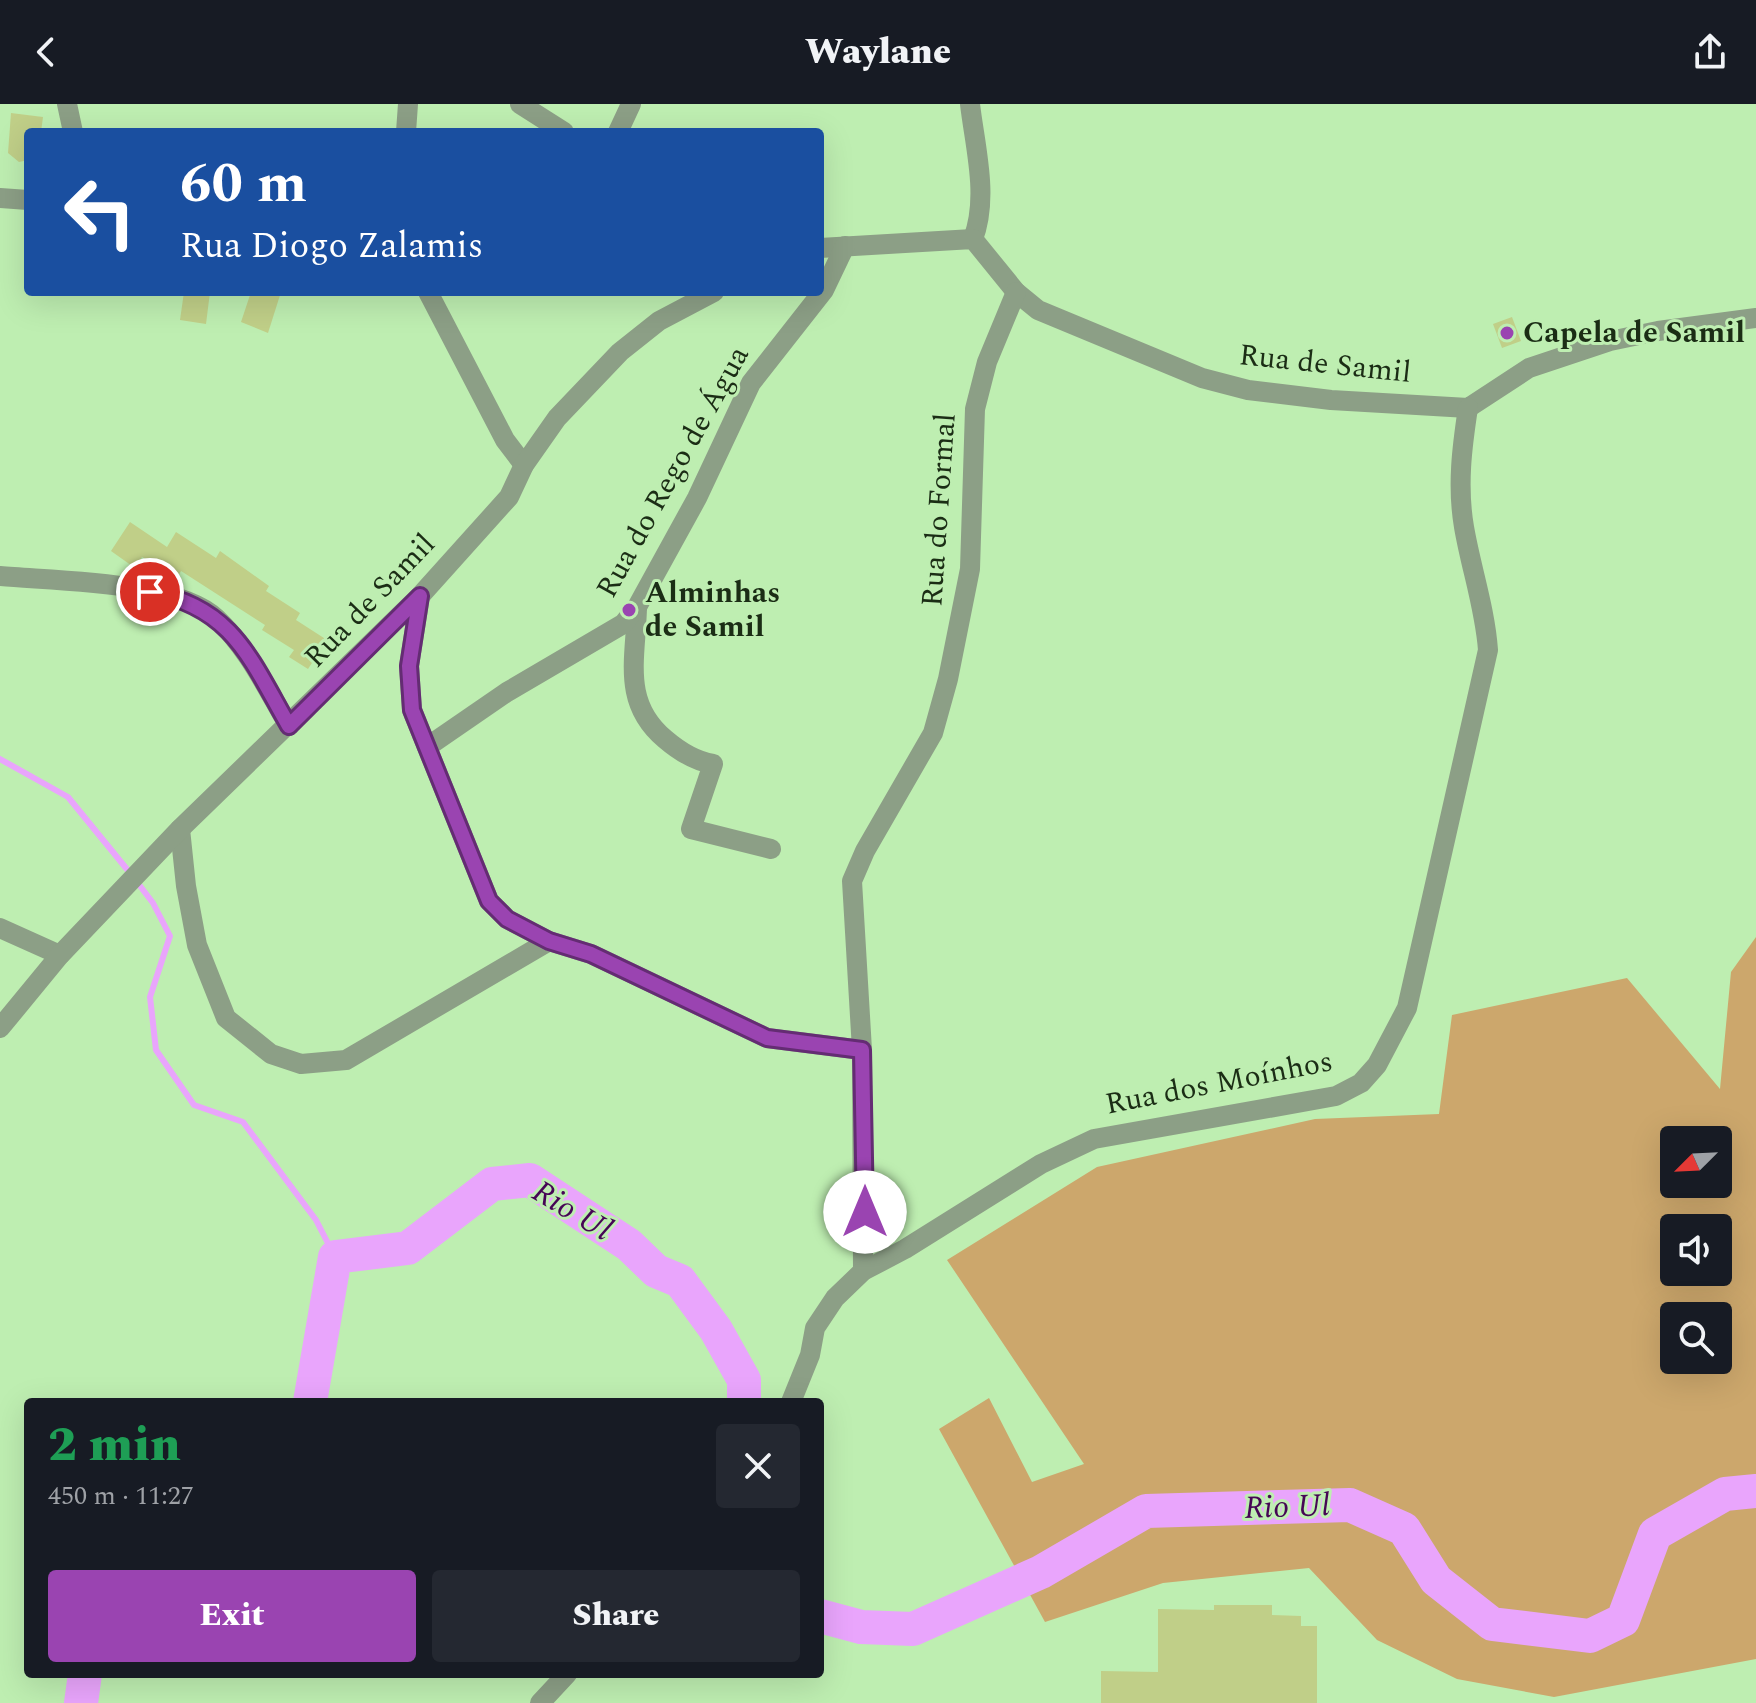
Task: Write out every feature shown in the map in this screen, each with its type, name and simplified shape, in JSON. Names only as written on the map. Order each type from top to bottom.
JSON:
[{"type":"street","points":[[67,104],[72,128]]},
{"type":"street","points":[[406,128],[408,104]]},
{"type":"street","points":[[520,104],[558,128]]},
{"type":"street","points":[[620,128],[631,104]]},
{"type":"street","points":[[824,248],[973,239],[979,223],[980,189],[970,104]]},
{"type":"street","points":[[0,198],[24,200]]},
{"type":"street","name":"Rua de Samil","points":[[973,239],[1016,292],[1038,310],[1202,378],[1248,390],[1331,400],[1468,408]]},
{"type":"street","name":"Rua do Rego de Água","points":[[824,290],[845,246]]},
{"type":"street","name":"Rua do Formal","points":[[863,1271],[862,1050],[852,881],[865,851],[933,733],[961,626],[971,557],[975,409],[987,362],[1016,292]]},
{"type":"street","points":[[430,296],[505,440],[524,465]]},
{"type":"street","name":"Rua de Samil","points":[[0,1028],[60,955],[180,829],[420,596],[509,497],[524,465],[557,418],[620,352],[659,321],[706,296]]},
{"type":"street","name":"Rua do Rego de Água","points":[[427,747],[507,692],[623,624],[637,607],[697,498],[751,383],[819,296]]},
{"type":"street","points":[[1468,408],[1529,368],[1610,341],[1658,331],[1756,318]]},
{"type":"street","name":"Rua dos Moínhos","points":[[793,1398],[810,1355],[815,1328],[835,1298],[863,1271],[905,1249],[1041,1164],[1094,1139],[1336,1096],[1361,1083],[1377,1065],[1407,1008],[1488,650],[1486,619],[1464,524],[1460,461],[1468,408]]},
{"type":"street","points":[[0,576],[126,587],[175,596],[214,615],[240,644],[289,726]]},
{"type":"street","points":[[420,596],[409,666],[412,710],[489,901],[507,919],[549,941],[591,954],[767,1038],[862,1050]]},
{"type":"street","points":[[637,607],[635,697],[641,714],[682,753],[713,764],[691,829],[771,849]]},
{"type":"street","points":[[180,829],[197,945],[226,1018],[271,1054],[301,1064],[346,1060],[549,941]]},
{"type":"street","points":[[0,928],[60,955]]},
{"type":"street","points":[[540,1703],[563,1678]]},
{"type":"shaded area","points":[[1756,937],[1756,1659],[1554,1697],[1457,1679],[1377,1640],[1309,1568],[1163,1583],[1045,1622],[939,1429],[989,1398],[1032,1482],[1084,1464],[947,1260],[1097,1167],[1315,1119],[1439,1114],[1452,1015],[1627,978],[1720,1089],[1731,972]]},
{"type":"building","points":[[11,113],[43,117],[42,128],[24,128],[24,161],[19,162],[8,153]]},
{"type":"building","points":[[183,296],[210,296],[206,324],[180,320]]},
{"type":"building","points":[[250,296],[280,296],[268,333],[241,322]]},
{"type":"building","name":"Capela de Samil","points":[[1512,317],[1521,341],[1502,348],[1493,324]]},
{"type":"building","points":[[130,522],[167,547],[176,532],[216,558],[220,551],[269,586],[266,591],[300,613],[296,620],[327,640],[308,669],[289,657],[294,650],[262,630],[265,625],[181,571],[177,578],[142,557],[135,568],[111,551]]},
{"type":"building","points":[[1214,1605],[1272,1605],[1272,1615],[1301,1616],[1301,1626],[1317,1626],[1317,1703],[1101,1703],[1101,1671],[1158,1672],[1158,1609],[1214,1610]]},
{"type":"waterway","points":[[0,759],[68,797],[130,873]]},
{"type":"waterway","points":[[137,882],[153,903],[170,936],[150,997],[156,1050],[194,1105],[243,1122],[316,1220],[335,1257]]},
{"type":"waterway","name":"Rio Ul","points":[[311,1398],[335,1257],[408,1248],[492,1184],[530,1180],[629,1245],[656,1271],[680,1281],[716,1330],[744,1380],[744,1398]]},
{"type":"waterway","name":"Rio Ul","points":[[824,1617],[861,1627],[913,1629],[1041,1572],[1146,1511],[1350,1505],[1404,1529],[1436,1580],[1492,1624],[1590,1636],[1623,1620],[1655,1534],[1725,1494],[1756,1491]]},
{"type":"waterway","name":"Rio Ul","points":[[81,1703],[84,1678]]},
{"type":"place","name":"Capela de Samil","points":[[1507,333]]},
{"type":"place","name":"Alminhas de Samil","points":[[629,610]]},
{"type":"route","points":[[150,592],[175,596],[214,615],[240,644],[289,726],[420,596],[409,666],[412,710],[489,901],[507,919],[549,941],[591,954],[767,1038],[862,1050],[865,1212]]}]
